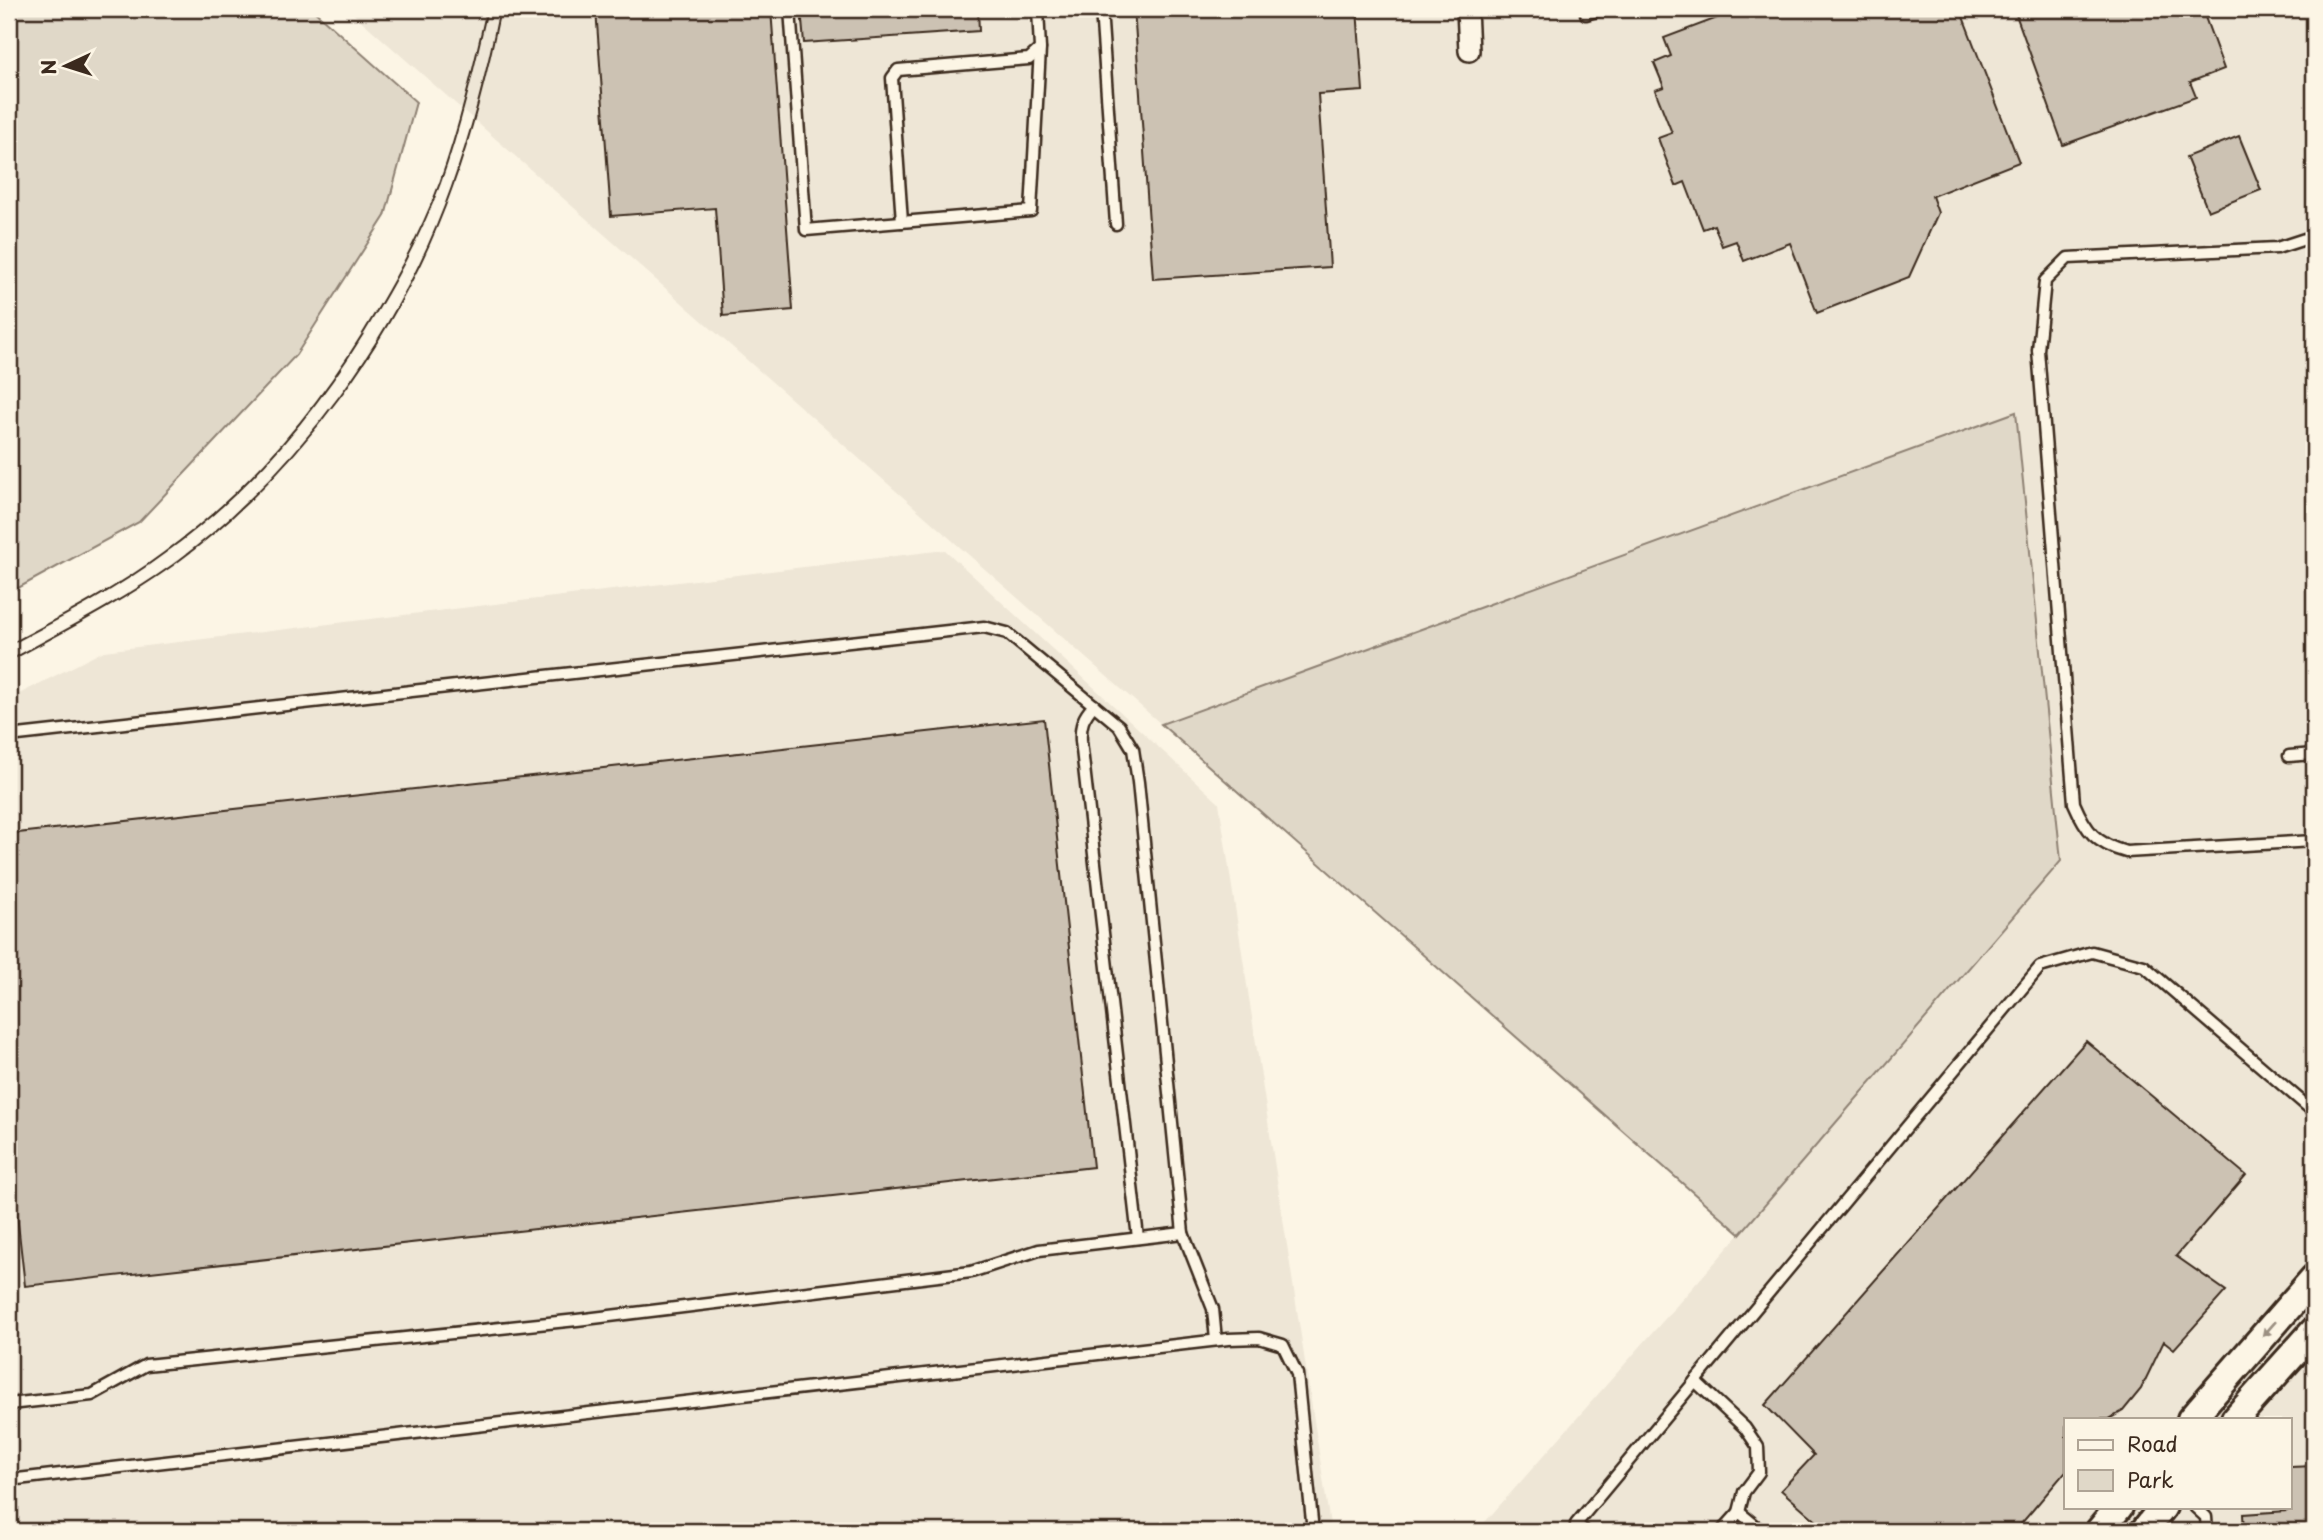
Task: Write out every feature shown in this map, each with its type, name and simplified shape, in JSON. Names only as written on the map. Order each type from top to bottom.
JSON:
[{"type":"street","points":[[1467,9],[1469,51]]},
{"type":"street","points":[[2192,1418],[2314,1278]]},
{"type":"street","points":[[2236,1418],[2314,1331]]},
{"type":"street","points":[[2099,1531],[2118,1508]]},
{"type":"street","points":[[2144,1531],[2162,1508]]},
{"type":"lane","points":[[790,9],[806,230],[1031,211],[1040,48],[1038,9]]},
{"type":"lane","points":[[1101,9],[1116,223]]},
{"type":"lane","points":[[1586,14],[1602,9]]},
{"type":"lane","points":[[902,222],[892,78],[898,70],[1029,59],[1040,48]]},
{"type":"lane","points":[[2314,236],[2277,248],[2068,258],[2045,281],[2038,351],[2074,803],[2080,818],[2092,835],[2103,844],[2126,852],[2314,841]]},
{"type":"lane","points":[[9,736],[984,627],[1007,633],[1119,726],[1133,749],[1183,1233],[1213,1309],[1216,1340]]},
{"type":"lane","points":[[1094,705],[1084,716],[1080,728],[1081,741],[1138,1238]]},
{"type":"lane","points":[[2289,755],[2314,754]]},
{"type":"lane","points":[[1585,1531],[1576,1524],[2040,967],[2092,951],[2144,966],[2314,1112]]},
{"type":"lane","points":[[9,1404],[92,1395],[146,1365],[577,1320],[958,1274],[1039,1250],[1183,1233]]},
{"type":"lane","points":[[9,1480],[1216,1340],[1259,1338],[1283,1345],[1297,1374],[1313,1531]]},
{"type":"lane","points":[[1695,1381],[1745,1428],[1758,1447],[1759,1472],[1744,1492],[1739,1513],[1722,1531]]},
{"type":"lane","points":[[2196,1508],[2206,1517],[2207,1531]]},
{"type":"lane","points":[[1739,1513],[1762,1531]]},
{"type":"shaded area","points":[[348,9],[2314,9],[2314,1531],[1477,1531],[1740,1234],[2060,861],[2016,412],[1161,724]]},
{"type":"shaded area","points":[[945,550],[1219,803],[1331,1531],[9,1531],[9,699],[104,651]]},
{"type":"green space","points":[[9,9],[312,9],[416,102],[385,216],[296,355],[139,522],[9,593]]},
{"type":"green space","points":[[2016,412],[2061,861],[1740,1234],[1161,724]]},
{"type":"building","points":[[596,9],[771,9],[793,310],[723,316],[715,208],[611,216]]},
{"type":"building","points":[[801,9],[978,9],[979,31],[804,43]]},
{"type":"building","points":[[1134,9],[1357,9],[1363,91],[1318,94],[1330,267],[1153,279]]},
{"type":"building","points":[[1741,9],[1960,9],[2019,162],[1932,196],[1938,213],[1909,277],[1817,313],[1790,243],[1744,261],[1736,241],[1722,246],[1714,225],[1703,229],[1685,182],[1676,186],[1658,138],[1672,133],[1655,90],[1664,87],[1654,63],[1671,56],[1664,38]]},
{"type":"building","points":[[2014,9],[2202,9],[2224,69],[2190,82],[2196,97],[2063,145]]},
{"type":"building","points":[[2239,136],[2261,190],[2208,211],[2186,157]]},
{"type":"building","points":[[1044,719],[1093,1167],[25,1286],[9,1143],[9,834]]},
{"type":"building","points":[[2086,1041],[2246,1175],[2176,1256],[2226,1291],[2174,1349],[2164,1341],[2141,1389],[2123,1411],[2111,1418],[2064,1418],[2064,1473],[2015,1531],[1828,1531],[1781,1490],[1814,1455],[1765,1405]]},
{"type":"building","points":[[2314,1466],[2314,1531],[2244,1531],[2243,1514],[2287,1511],[2287,1508],[2292,1508],[2292,1467]]},
{"type":"tram line","points":[[9,645],[127,579],[197,528],[257,472],[311,409],[379,307],[427,215],[454,140],[487,9]]},
{"type":"tram line","points":[[9,661],[113,604],[173,565],[219,528],[262,488],[340,396],[374,347],[404,295],[430,241],[467,143],[500,9]]}]
